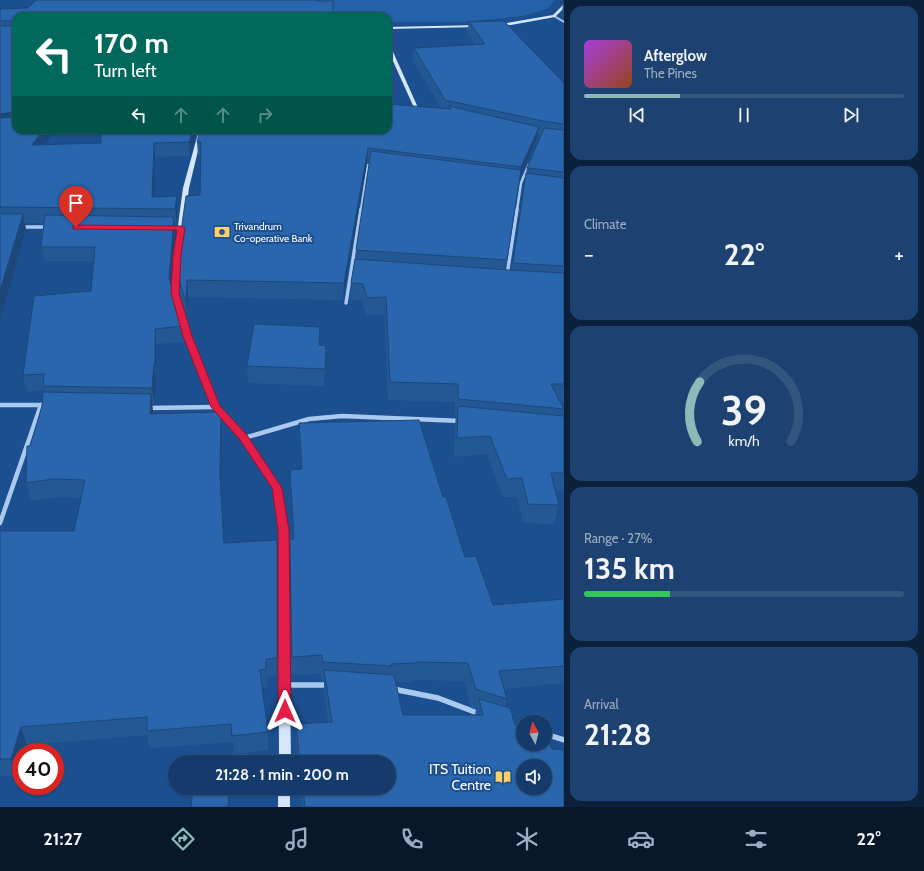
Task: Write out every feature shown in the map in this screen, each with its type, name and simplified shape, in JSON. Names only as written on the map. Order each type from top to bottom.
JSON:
[{"type":"street","points":[[495,25],[511,24],[554,16],[564,6]]},
{"type":"street","points":[[554,16],[564,22]]},
{"type":"street","points":[[392,28],[487,26]]},
{"type":"street","points":[[392,54],[417,110]]},
{"type":"street","points":[[410,109],[424,111]]},
{"type":"street","points":[[200,134],[177,228],[175,293],[187,336],[216,407],[244,438],[277,488],[284,530],[284,755]]},
{"type":"street","points":[[507,276],[521,184],[532,158]]},
{"type":"street","points":[[346,303],[368,165],[375,166]]},
{"type":"street","points":[[513,183],[528,185]]},
{"type":"street","points":[[16,227],[55,227]]},
{"type":"street","points":[[351,272],[359,273]]},
{"type":"street","points":[[0,405],[49,406]]},
{"type":"street","points":[[0,523],[41,405]]},
{"type":"street","points":[[140,408],[216,407]]},
{"type":"street","points":[[244,438],[309,419],[342,416],[469,422]]},
{"type":"street","points":[[285,685],[332,684]]},
{"type":"street","points":[[389,688],[438,698],[489,717]]},
{"type":"street","points":[[552,736],[564,740]]},
{"type":"street","points":[[284,795],[284,807]]},
{"type":"shaded area","points":[[259,0],[555,0],[547,9],[523,16],[460,22],[392,22],[392,12],[258,12]]},
{"type":"building","points":[[36,0],[333,1],[333,12],[12,12],[12,21],[0,21],[0,9],[28,8]]},
{"type":"building","points":[[504,21],[564,83],[564,124],[543,121],[445,100],[414,48],[485,44],[469,22]]},
{"type":"building","points":[[0,26],[12,26],[12,112],[0,114]]},
{"type":"building","points":[[392,104],[451,109],[449,106],[539,127],[521,167],[368,148],[344,283],[187,280],[186,302],[178,276],[180,239],[186,196],[200,195],[201,142],[197,142],[199,134],[392,134]]},
{"type":"building","points":[[12,117],[12,134],[40,134],[32,145],[101,143],[101,134],[192,134],[189,142],[154,143],[152,197],[177,196],[175,209],[0,207],[0,118]]},
{"type":"building","points":[[544,128],[564,130],[564,172],[527,168]]},
{"type":"building","points":[[371,151],[521,170],[507,260],[356,250]]},
{"type":"building","points":[[526,173],[564,178],[564,266],[513,263]]},
{"type":"building","points":[[0,214],[23,214],[0,291]]},
{"type":"building","points":[[45,215],[174,217],[169,278],[183,326],[155,329],[155,363],[152,388],[43,386],[44,374],[23,375],[34,296],[91,291],[95,247],[41,247]]},
{"type":"building","points":[[355,259],[564,273],[564,384],[551,384],[564,409],[458,399],[458,384],[390,382],[386,297],[367,298],[363,284],[351,283]]},
{"type":"building","points":[[254,324],[320,327],[319,345],[326,346],[325,369],[247,366]]},
{"type":"building","points":[[43,392],[151,394],[150,414],[221,412],[220,476],[224,543],[277,540],[277,658],[266,659],[266,669],[260,670],[268,732],[232,736],[231,724],[147,731],[147,717],[21,727],[16,743],[12,743],[11,759],[0,759],[0,531],[74,531],[85,480],[53,479],[26,483],[27,446],[30,446],[42,406]]},
{"type":"building","points":[[458,406],[564,416],[564,473],[551,473],[559,505],[528,504],[522,478],[507,479],[490,436],[457,438]]},
{"type":"building","points":[[419,420],[443,497],[446,497],[465,557],[476,556],[493,605],[564,599],[564,666],[499,671],[507,699],[476,689],[468,663],[416,662],[391,664],[392,666],[323,662],[322,655],[292,657],[290,539],[294,539],[290,470],[302,469],[299,423]]},
{"type":"building","points":[[324,670],[394,675],[403,715],[483,715],[479,699],[510,708],[516,725],[516,751],[552,751],[552,749],[564,750],[564,807],[305,807],[304,795],[396,795],[396,755],[299,755],[296,724],[332,722]]},
{"type":"building","points":[[192,795],[229,795],[228,807],[191,807]]},
{"type":"place","name":"Trivandrum Co-operative Bank","points":[[222,232]]},
{"type":"place","name":"ITS Tuition Centre","points":[[503,777]]},
{"type":"route","points":[[76,227],[181,228],[177,255],[175,293],[187,336],[216,407],[244,438],[260,460],[277,488],[284,530],[285,711]]}]
